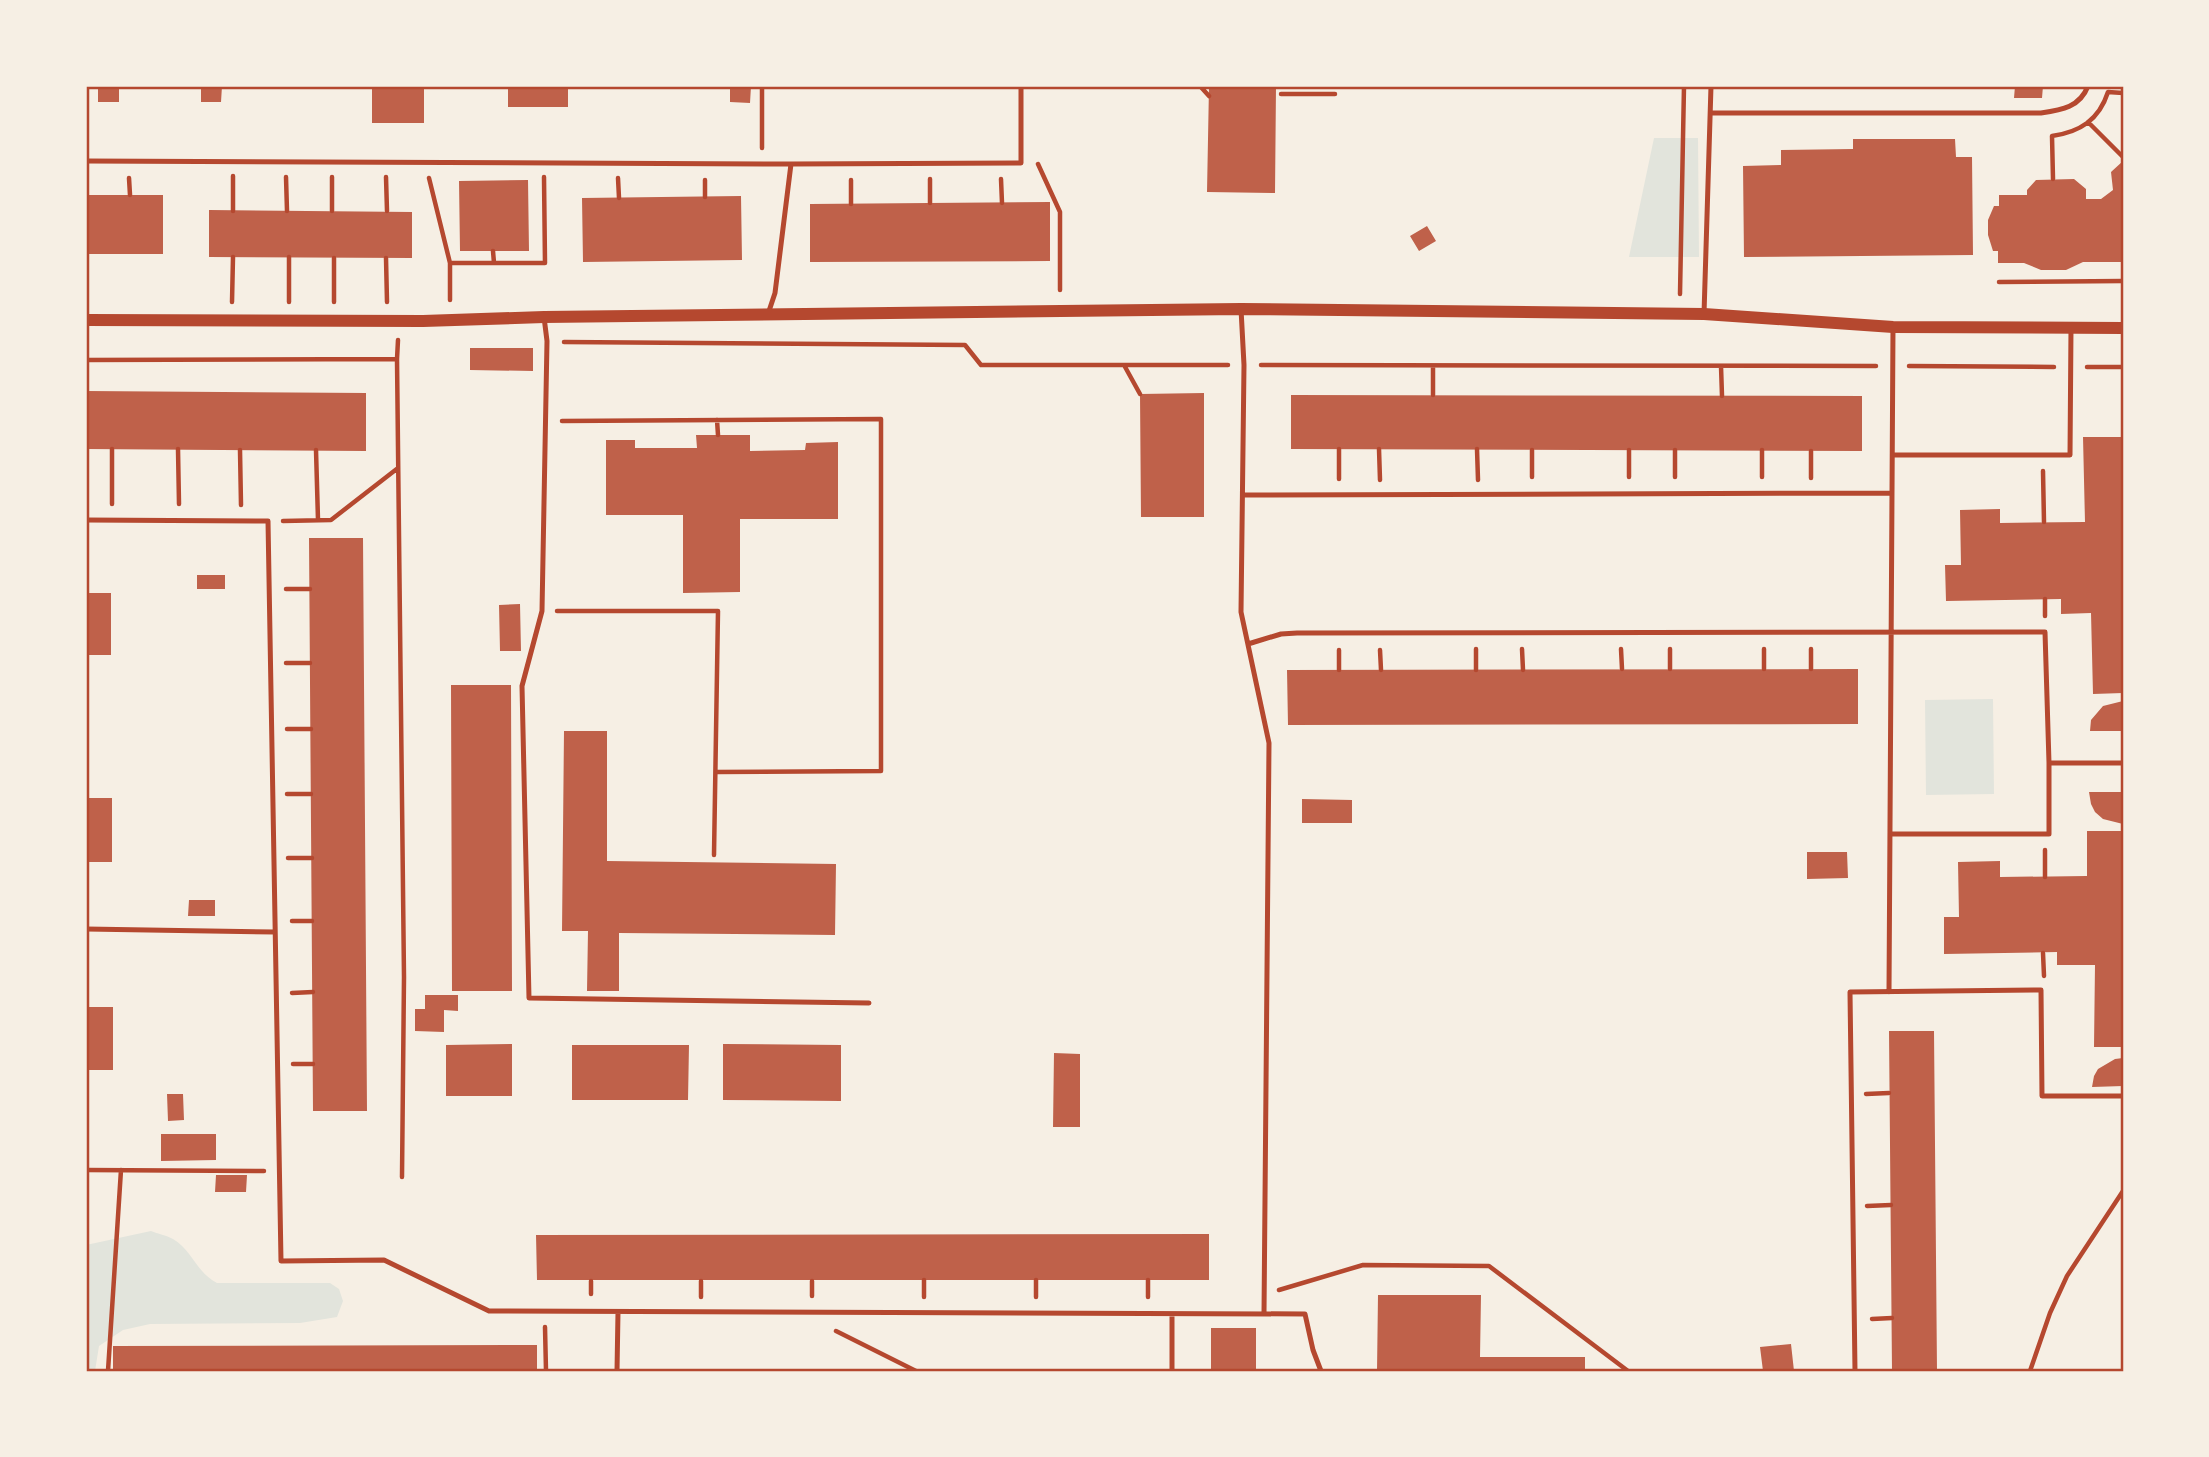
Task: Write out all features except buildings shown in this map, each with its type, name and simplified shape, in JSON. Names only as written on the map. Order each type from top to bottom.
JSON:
[{"type":"street","points":[[86,320],[387,321],[1241,309],[1704,314],[1893,327],[2123,328]]},
{"type":"lane","points":[[86,161],[1021,163],[1021,86]]},
{"type":"lane","points":[[1704,314],[1711,86]]},
{"type":"lane","points":[[1711,113],[2041,113],[2072,106],[2084,95],[2088,86]]},
{"type":"lane","points":[[768,314],[775,293],[791,164]]},
{"type":"lane","points":[[1241,309],[1244,365],[1241,612],[1269,743],[1264,1314]]},
{"type":"lane","points":[[544,317],[547,341],[542,611],[522,686],[528,998],[869,1003]]},
{"type":"lane","points":[[1889,992],[1893,327]]},
{"type":"lane","points":[[1893,455],[2070,455],[2071,328]]},
{"type":"lane","points":[[1243,495],[1892,494]]},
{"type":"lane","points":[[86,520],[268,521],[281,1261],[384,1260],[489,1311],[1305,1314],[1321,1371]]},
{"type":"lane","points":[[1248,644],[1282,634],[1297,633],[2045,632],[2049,834],[1890,834]]},
{"type":"lane","points":[[2049,763],[2123,763]]},
{"type":"lane","points":[[86,929],[275,932]]},
{"type":"lane","points":[[1855,1371],[1850,992],[2041,990],[2042,1096],[2123,1096]]},
{"type":"lane","points":[[617,1371],[618,1312]]},
{"type":"lane","points":[[1172,1314],[1172,1371]]},
{"type":"path","points":[[762,86],[762,163]]},
{"type":"path","points":[[1200,86],[1209,96]]},
{"type":"path","points":[[1680,302],[1684,86]]},
{"type":"path","points":[[2053,179],[2052,136],[2067,134],[2089,123],[2099,112],[2108,92],[2123,93]]},
{"type":"path","points":[[1281,94],[1335,94]]},
{"type":"path","points":[[2072,106],[2123,157]]},
{"type":"path","points":[[1038,151],[1038,164],[1060,212],[1060,293]]},
{"type":"path","points":[[233,161],[233,211]]},
{"type":"path","points":[[285,162],[287,211]]},
{"type":"path","points":[[332,162],[332,211]]},
{"type":"path","points":[[386,162],[387,211]]},
{"type":"path","points":[[425,162],[450,263],[450,308]]},
{"type":"path","points":[[450,263],[545,263],[544,163]]},
{"type":"path","points":[[493,251],[494,263]]},
{"type":"path","points":[[232,320],[233,257]]},
{"type":"path","points":[[288,321],[289,257]]},
{"type":"path","points":[[334,258],[334,321]]},
{"type":"path","points":[[386,258],[387,321]]},
{"type":"path","points":[[1999,282],[2123,281]]},
{"type":"path","points":[[86,360],[397,359],[404,977],[402,1177]]},
{"type":"path","points":[[1124,365],[1140,394]]},
{"type":"path","points":[[1433,366],[1433,396]]},
{"type":"path","points":[[1721,366],[1721,396]]},
{"type":"path","points":[[545,421],[881,419],[881,771],[716,772]]},
{"type":"path","points":[[717,421],[718,435]]},
{"type":"path","points":[[112,449],[112,520]]},
{"type":"path","points":[[178,449],[179,520]]},
{"type":"path","points":[[1339,449],[1339,495]]},
{"type":"path","points":[[1379,449],[1380,495]]},
{"type":"path","points":[[1477,449],[1478,495]]},
{"type":"path","points":[[240,450],[241,521]]},
{"type":"path","points":[[316,450],[318,520]]},
{"type":"path","points":[[1531,495],[1532,450]]},
{"type":"path","points":[[1629,450],[1629,494]]},
{"type":"path","points":[[1675,450],[1675,494]]},
{"type":"path","points":[[1762,450],[1762,494]]},
{"type":"path","points":[[1811,451],[1811,494]]},
{"type":"path","points":[[2043,455],[2044,522]]},
{"type":"path","points":[[268,521],[331,520],[398,468]]},
{"type":"path","points":[[542,611],[718,611],[714,855]]},
{"type":"path","points":[[2045,854],[2046,877]]},
{"type":"path","points":[[2043,953],[2044,978]]},
{"type":"path","points":[[86,1170],[279,1171]]},
{"type":"path","points":[[108,1371],[121,1170]]},
{"type":"path","points":[[2030,1371],[2050,1313],[2067,1276],[2123,1191]]},
{"type":"path","points":[[1265,1294],[1363,1265],[1489,1266],[1628,1371]]},
{"type":"path","points":[[545,1311],[546,1371]]},
{"type":"path","points":[[812,1313],[834,1330],[916,1371]]},
{"type":"shaded area","points":[[1654,138],[1698,138],[1699,257],[1629,257]]},
{"type":"shaded area","points":[[1993,699],[1994,794],[1926,795],[1925,700]]},
{"type":"shaded area","points":[[151,1231],[179,1244],[204,1273],[217,1283],[330,1283],[339,1289],[343,1301],[337,1317],[300,1323],[150,1324],[123,1330],[99,1346],[95,1371],[86,1371],[86,1245]]}]
